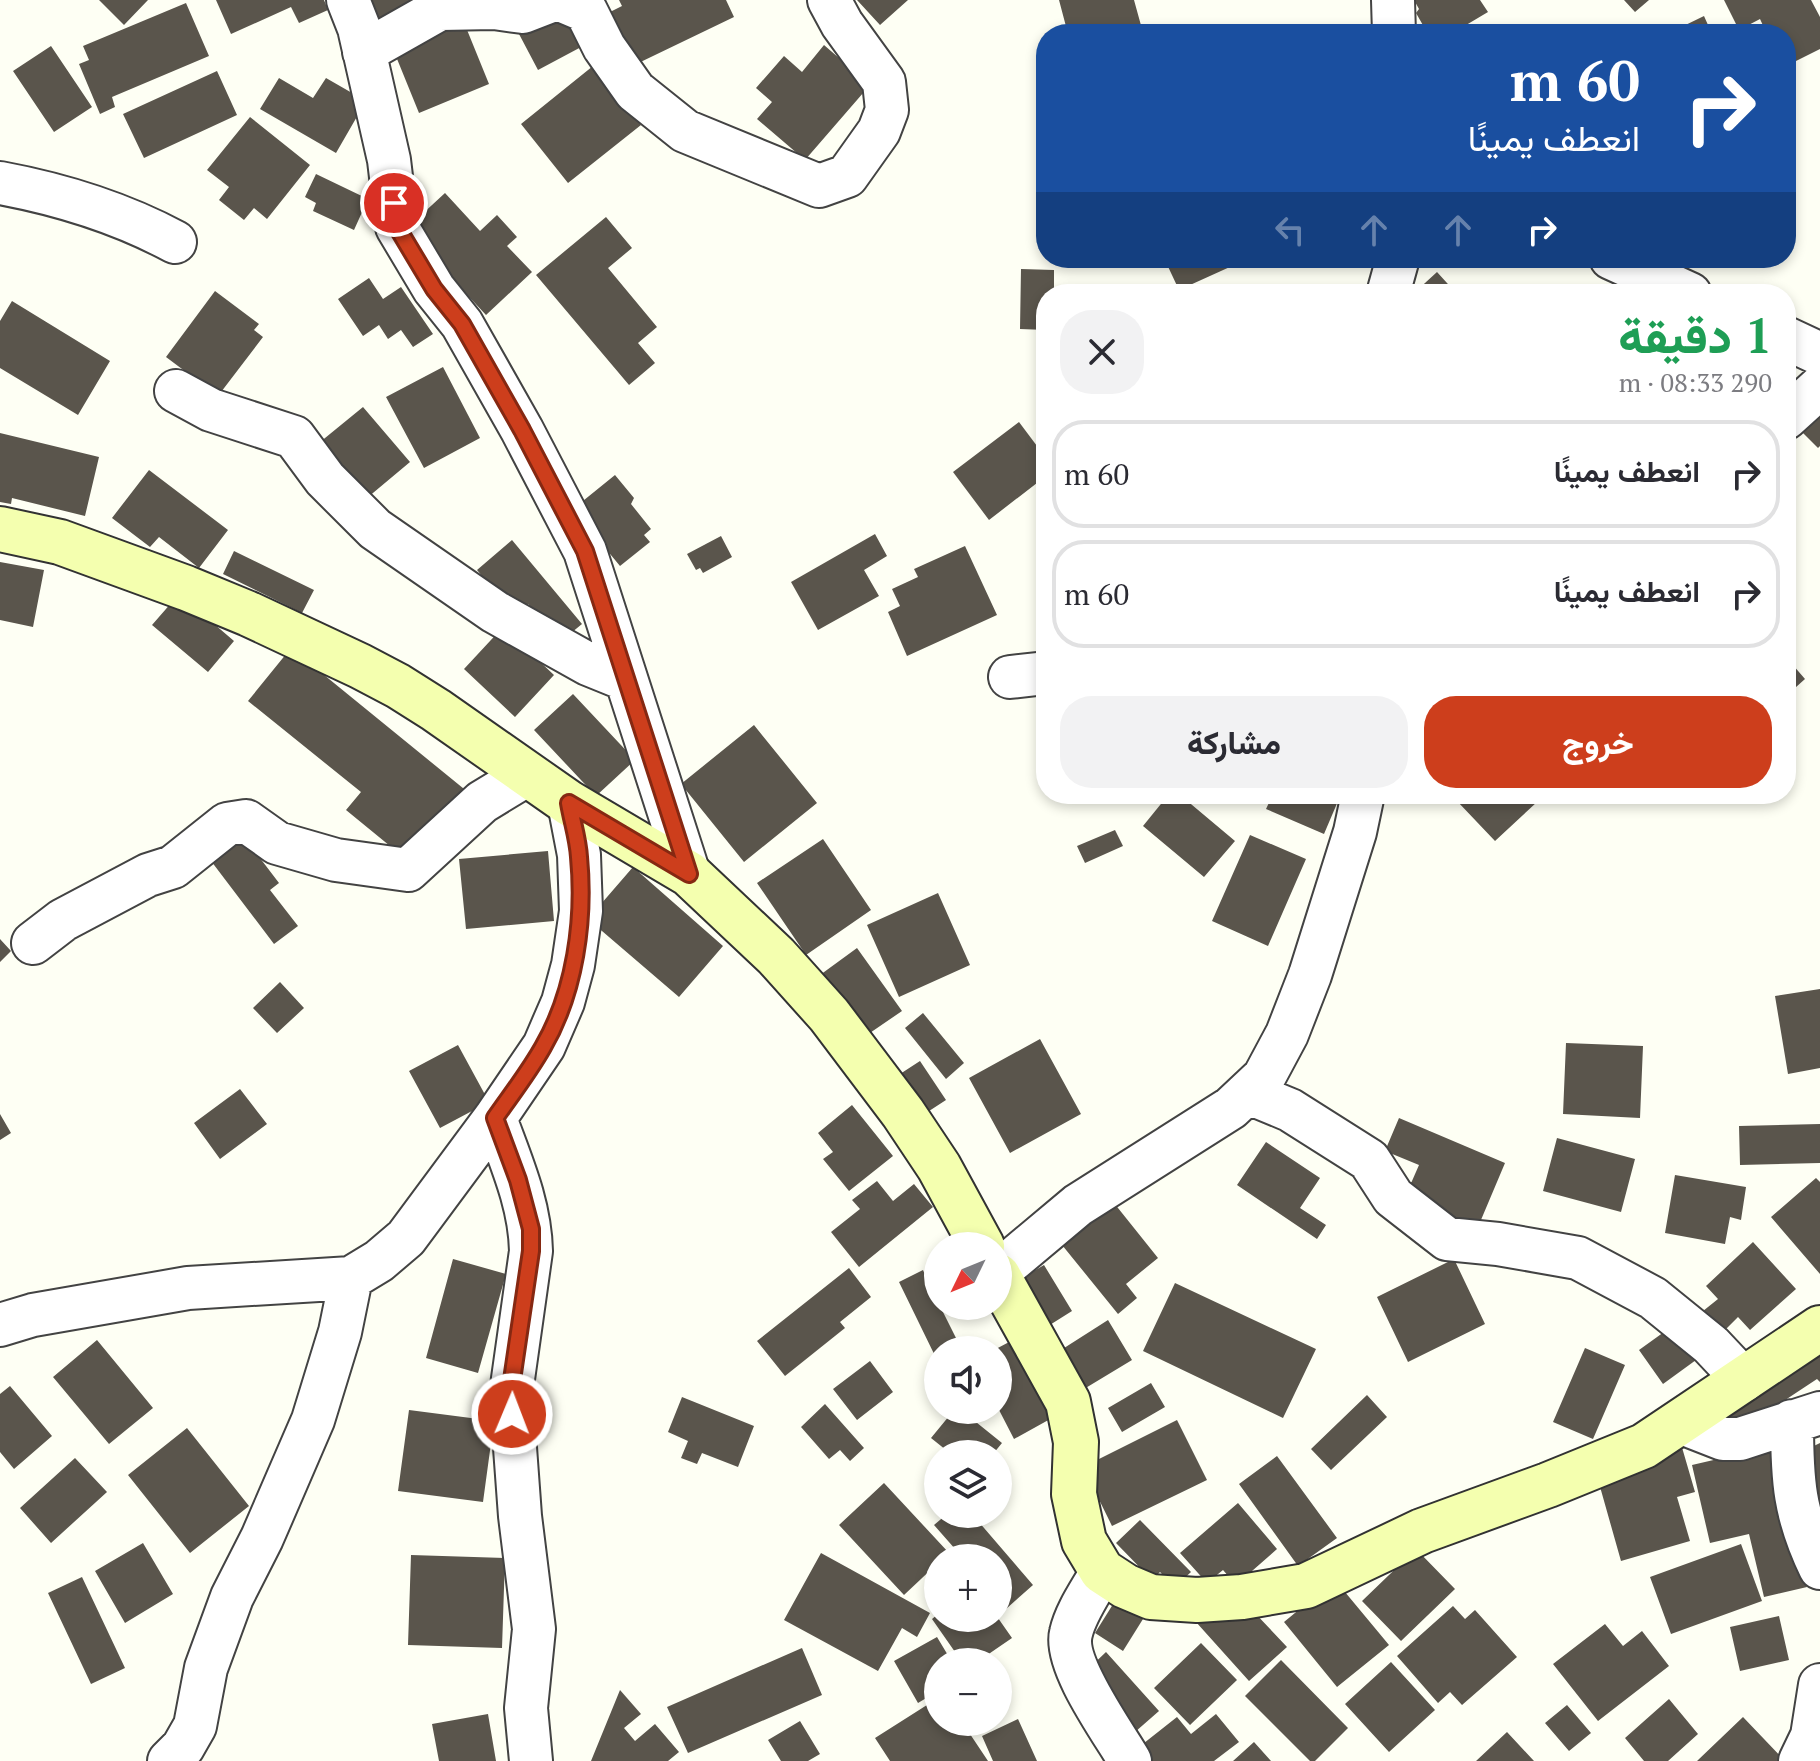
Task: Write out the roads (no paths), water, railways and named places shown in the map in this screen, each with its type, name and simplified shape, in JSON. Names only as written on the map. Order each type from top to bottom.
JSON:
[{"type":"street","points":[[348,0],[364,52],[389,160],[397,227],[434,289],[462,324],[551,483],[585,551],[689,874]]},
{"type":"street","points":[[364,52],[440,9],[494,8],[523,12],[554,0]]},
{"type":"street","points":[[560,0],[586,11],[604,47],[635,91],[685,131],[819,186],[847,176],[879,131],[887,110],[884,82],[842,24],[829,0]]},
{"type":"street","points":[[1393,0],[1394,24]]},
{"type":"street","points":[[0,183],[37,190],[78,203],[150,228],[175,242]]},
{"type":"street","points":[[1633,268],[1668,284]]},
{"type":"street","points":[[1796,343],[1820,354]]},
{"type":"street","points":[[1796,409],[1820,387]]},
{"type":"street","points":[[176,391],[211,410],[294,437],[325,479],[375,529],[495,612],[588,664],[625,679]]},
{"type":"street","points":[[0,529],[60,542],[249,614],[398,686],[569,803],[689,874],[776,956],[829,1015],[903,1113],[939,1167],[974,1232]]},
{"type":"street","points":[[33,943],[63,920],[148,875],[173,867],[227,824],[246,821],[277,843],[336,860],[408,870],[482,802],[528,774]]},
{"type":"street","points":[[0,1325],[47,1312],[188,1288],[351,1278],[379,1261],[406,1238],[544,1046],[563,1002],[573,965],[581,911],[579,855],[569,803]]},
{"type":"street","points":[[1012,1262],[1078,1205],[1231,1108],[1249,1093],[1274,1061],[1310,975],[1361,804]]},
{"type":"street","points":[[1249,1093],[1290,1110],[1369,1160],[1393,1197],[1447,1239],[1578,1258],[1653,1298],[1711,1345],[1744,1380]]},
{"type":"street","points":[[495,1118],[518,1180],[531,1229],[531,1251],[511,1393],[520,1516],[534,1629],[526,1708],[531,1761]]},
{"type":"street","points":[[169,1761],[183,1747],[195,1726],[206,1668],[232,1597],[262,1538],[313,1420],[340,1332],[351,1278]]},
{"type":"street","points":[[1012,1300],[1068,1402],[1076,1442],[1074,1494],[1084,1541],[1102,1571],[1125,1586],[1151,1597],[1197,1600],[1242,1597],[1306,1586],[1422,1531],[1644,1446],[1820,1328]]},
{"type":"street","points":[[1682,1423],[1723,1439],[1740,1439],[1806,1417],[1794,1495],[1802,1528],[1820,1568]]},
{"type":"street","points":[[1102,1571],[1074,1624],[1069,1648],[1080,1677],[1130,1761]]},
{"type":"street","points":[[1800,1761],[1812,1736],[1820,1685]]}]
